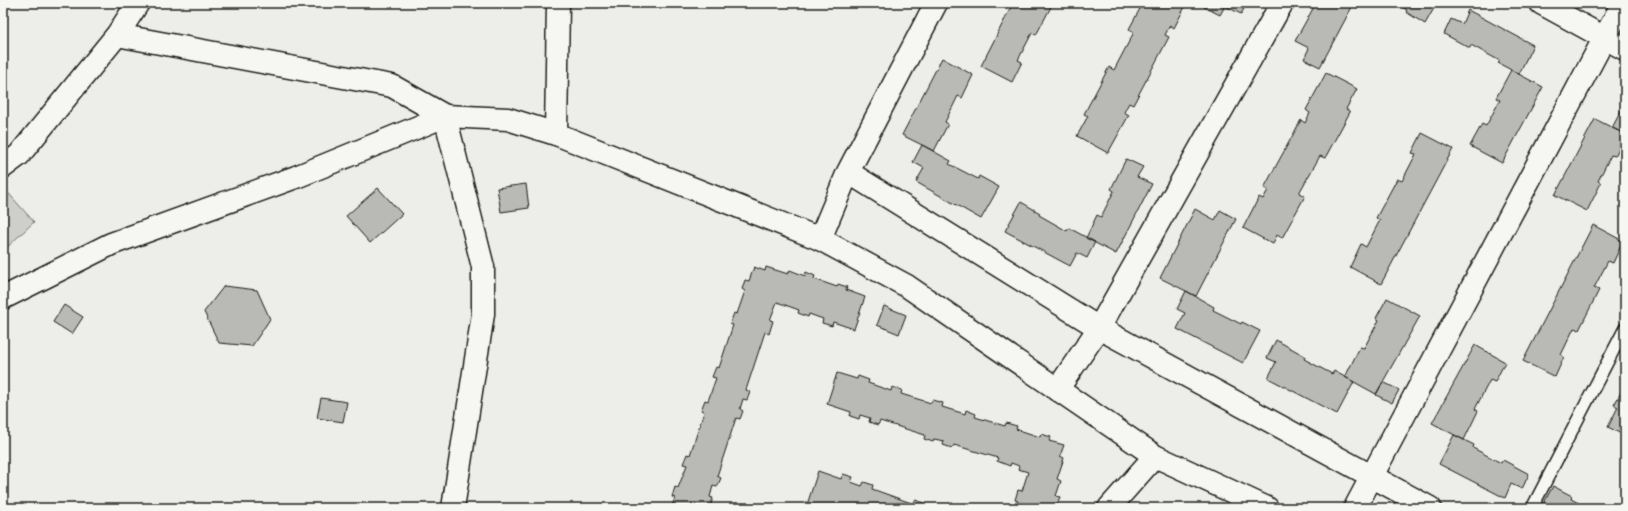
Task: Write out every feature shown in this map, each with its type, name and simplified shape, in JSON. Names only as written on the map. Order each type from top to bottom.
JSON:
[{"type":"street","points":[[3,167],[19,155],[117,35],[138,3]]},
{"type":"street","points":[[556,134],[558,3]]},
{"type":"street","points":[[820,239],[848,172],[936,3]]},
{"type":"street","points":[[1057,390],[1099,328],[1282,3]]},
{"type":"street","points":[[1541,3],[1625,50]]},
{"type":"street","points":[[1355,508],[1624,3]]},
{"type":"street","points":[[117,35],[392,86],[445,116],[483,268],[483,314],[453,508]]},
{"type":"street","points":[[3,298],[111,244],[296,177],[445,116],[508,119],[556,134],[820,239],[907,286],[1155,456],[1268,508]]},
{"type":"street","points":[[848,172],[1099,328],[1430,508]]},
{"type":"street","points":[[1109,508],[1155,456]]},
{"type":"lane","points":[[1532,508],[1625,328]]},
{"type":"shaded area","points":[[3,187],[34,222],[3,251]]},
{"type":"building","points":[[1013,3],[1053,3],[1036,35],[1032,33],[1018,60],[1022,62],[1012,82],[981,66]]},
{"type":"building","points":[[1143,3],[1187,3],[1174,28],[1170,25],[1165,35],[1169,37],[1133,105],[1129,103],[1124,112],[1129,115],[1108,153],[1077,136],[1088,116],[1084,114],[1109,67],[1114,70],[1134,32],[1129,29]]},
{"type":"building","points":[[1206,3],[1247,3],[1241,14],[1225,6],[1220,15],[1204,7]]},
{"type":"building","points":[[1316,3],[1354,3],[1320,67],[1304,59],[1309,48],[1295,41]]},
{"type":"building","points":[[1395,3],[1437,3],[1425,24]]},
{"type":"building","points":[[1468,10],[1533,45],[1519,74],[1498,63],[1500,61],[1471,45],[1470,48],[1444,34],[1451,19],[1462,24]]},
{"type":"building","points":[[942,58],[973,75],[962,98],[958,96],[945,122],[948,124],[934,151],[902,135]]},
{"type":"building","points":[[1511,70],[1543,87],[1502,163],[1470,146],[1482,124],[1486,126],[1500,100],[1496,98]]},
{"type":"building","points":[[1326,73],[1357,89],[1346,109],[1350,112],[1325,158],[1320,156],[1299,193],[1305,196],[1282,238],[1277,235],[1273,244],[1243,228],[1259,197],[1263,199],[1268,190],[1264,188],[1301,120],[1305,123],[1310,113],[1306,110]]},
{"type":"building","points":[[1625,103],[1625,134],[1612,128]]},
{"type":"building","points":[[1595,119],[1625,134],[1625,137],[1615,156],[1611,155],[1598,181],[1601,183],[1587,211],[1555,195]]},
{"type":"building","points":[[1422,133],[1453,149],[1381,284],[1350,267],[1361,244],[1366,247],[1380,220],[1376,218],[1397,179],[1402,181],[1416,154],[1412,153]]},
{"type":"building","points":[[922,145],[951,161],[949,164],[978,179],[979,176],[999,187],[981,219],[916,182],[924,168],[913,162]]},
{"type":"building","points":[[1126,159],[1143,167],[1137,177],[1152,184],[1116,254],[1086,238],[1097,215],[1101,217],[1114,191],[1111,189]]},
{"type":"building","points":[[526,184],[529,208],[501,212],[497,188]]},
{"type":"building","points":[[378,188],[402,214],[370,243],[346,216]]},
{"type":"building","points":[[1021,202],[1040,213],[1039,215],[1067,231],[1069,228],[1095,242],[1087,258],[1077,253],[1070,266],[1005,231]]},
{"type":"building","points":[[1195,209],[1215,220],[1220,210],[1236,219],[1196,296],[1160,278]]},
{"type":"building","points":[[1593,225],[1623,241],[1613,263],[1608,261],[1594,288],[1599,290],[1579,330],[1574,328],[1561,355],[1564,357],[1555,377],[1523,361]]},
{"type":"building","points":[[754,267],[765,271],[766,267],[788,274],[790,270],[805,276],[806,272],[815,276],[814,279],[837,287],[838,284],[847,287],[846,290],[865,297],[854,329],[833,322],[832,326],[822,323],[823,319],[809,314],[808,317],[798,313],[799,310],[777,302],[770,320],[773,321],[769,334],[765,332],[746,390],[750,392],[747,400],[743,399],[740,409],[743,411],[740,419],[736,418],[717,476],[721,478],[717,487],[713,486],[710,497],[713,498],[710,507],[671,508],[675,498],[672,497],[675,487],[678,488],[687,465],[683,464],[687,454],[690,455],[704,412],[701,410],[705,400],[708,401],[716,378],[712,377],[716,367],[719,368],[733,325],[730,324],[734,313],[737,314],[745,291],[742,289],[745,280],[749,281]]},
{"type":"building","points":[[224,286],[257,290],[270,319],[252,346],[219,343],[204,312]]},
{"type":"building","points":[[1186,291],[1214,307],[1213,310],[1241,324],[1242,322],[1260,331],[1243,363],[1177,329],[1185,313],[1177,309]]},
{"type":"building","points":[[1387,298],[1420,316],[1376,394],[1345,377],[1360,347],[1364,348],[1379,320],[1376,318]]},
{"type":"building","points":[[64,305],[83,317],[72,334],[53,322]]},
{"type":"building","points":[[884,306],[906,315],[899,334],[877,325]]},
{"type":"building","points":[[1276,340],[1305,356],[1304,359],[1332,374],[1334,371],[1354,382],[1337,414],[1268,378],[1276,362],[1267,358]]},
{"type":"building","points":[[1475,345],[1505,362],[1495,382],[1490,380],[1475,409],[1478,411],[1464,440],[1432,423]]},
{"type":"building","points":[[837,373],[857,379],[858,376],[869,380],[868,383],[891,391],[892,387],[902,390],[901,394],[931,403],[932,400],[943,403],[942,407],[965,414],[966,410],[976,414],[975,417],[1005,426],[1006,423],[1017,426],[1016,429],[1040,437],[1041,434],[1051,437],[1049,441],[1064,445],[1060,456],[1064,458],[1057,479],[1061,481],[1056,496],[1060,497],[1056,507],[1016,508],[1018,501],[1015,500],[1018,490],[1022,491],[1028,472],[1018,469],[1019,466],[1011,463],[1010,466],[997,461],[998,458],[954,445],[952,448],[943,445],[944,441],[934,439],[933,442],[924,439],[925,435],[880,421],[878,425],[869,422],[870,418],[860,415],[859,419],[850,416],[851,412],[827,404]]},
{"type":"building","points":[[1383,382],[1399,390],[1392,403],[1376,395]]},
{"type":"building","points":[[1625,385],[1625,436],[1608,427],[1618,407],[1614,405]]},
{"type":"building","points":[[321,398],[347,402],[343,422],[317,418]]},
{"type":"building","points":[[1454,435],[1474,445],[1473,448],[1501,463],[1503,460],[1529,474],[1522,489],[1511,484],[1505,498],[1439,464]]},
{"type":"building","points":[[818,471],[841,479],[843,474],[853,477],[851,482],[862,486],[864,482],[873,485],[872,489],[914,504],[915,500],[925,503],[923,507],[925,508],[806,508]]},
{"type":"building","points":[[1553,486],[1572,496],[1571,499],[1588,508],[1541,508]]}]
